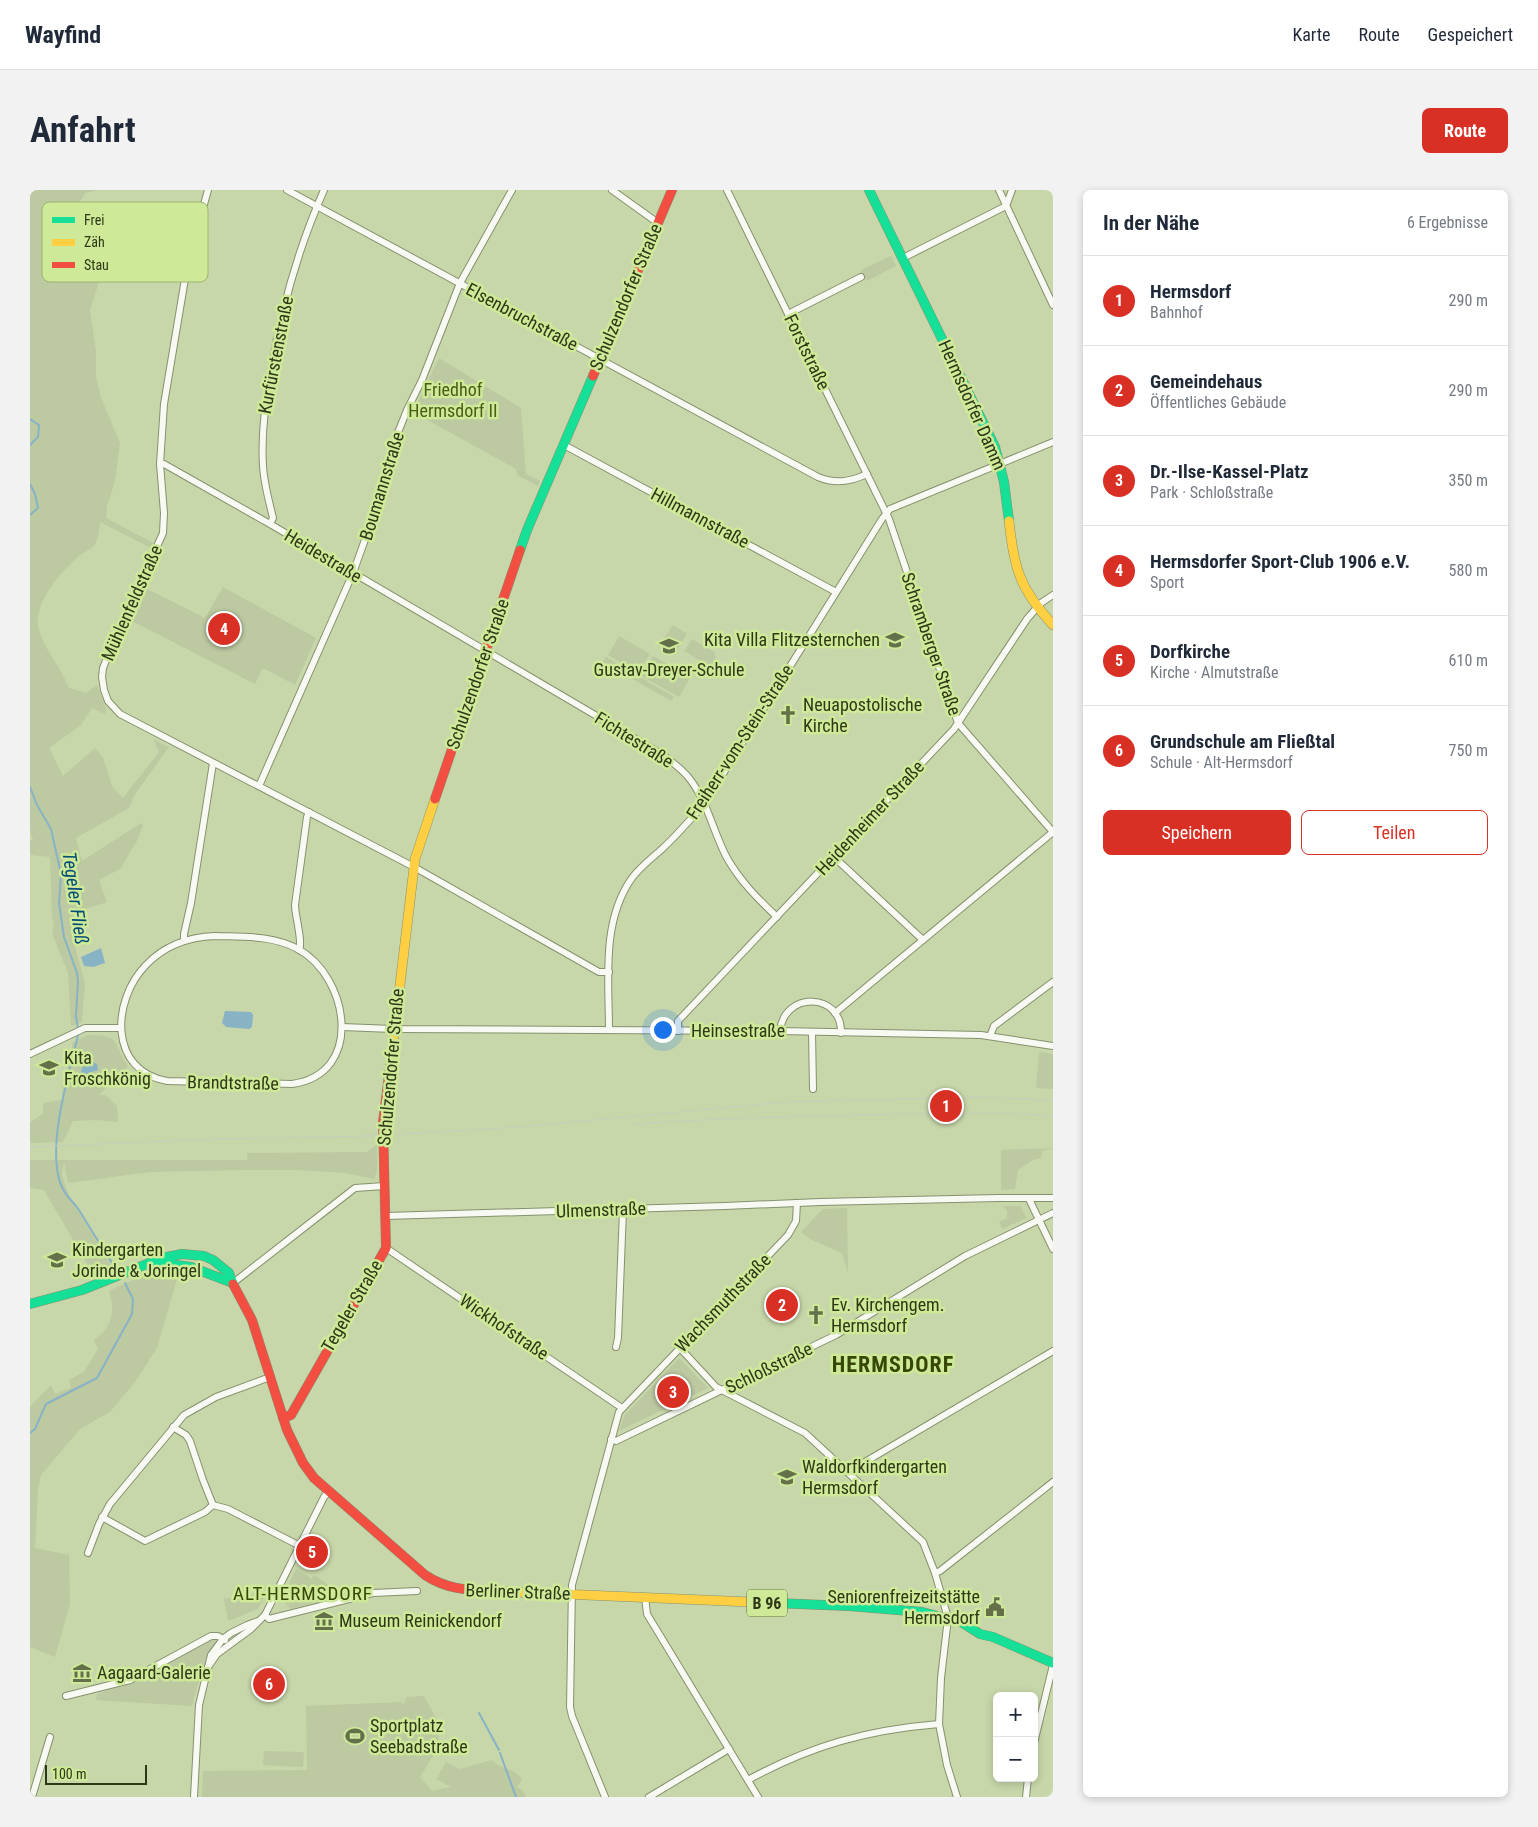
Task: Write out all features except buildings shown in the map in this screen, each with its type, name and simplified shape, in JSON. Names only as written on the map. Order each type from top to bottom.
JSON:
[{"type":"main road","name":"Schulzendorfer Straße","points":[[384,1184],[383,1122],[414,859],[527,530],[672,190]]},
{"type":"main road","name":"Hermsdorfer Damm","points":[[869,190],[984,423],[1001,464],[1017,568],[1023,585],[1037,608],[1053,625]]},
{"type":"main road","name":"Tegeler Straße","points":[[283,1418],[291,1415],[386,1248],[384,1184]]},
{"type":"main road","name":"Berliner Straße","points":[[30,1304],[82,1290],[153,1262],[162,1256],[186,1254],[204,1256],[214,1260],[230,1274],[233,1284],[246,1306],[283,1418],[304,1463],[329,1491],[419,1572],[439,1585],[458,1590],[645,1597],[896,1609],[922,1612],[982,1629],[993,1637],[1053,1664]]},
{"type":"main road","name":"Berliner Straße","points":[[153,1262],[162,1265],[186,1265],[197,1268],[233,1284]]},
{"type":"street","name":"Elsenbruchstraße","points":[[287,190],[818,477],[832,481],[847,481],[867,474]]},
{"type":"street","name":"Kurfürstenstraße","points":[[270,524],[273,518],[265,483],[262,458],[265,404],[275,346],[288,289],[299,252],[324,190]]},
{"type":"street","name":"Boumannstraße","points":[[259,786],[353,573],[397,435],[422,380],[460,283],[512,190]]},
{"type":"street","points":[[612,190],[658,223]]},
{"type":"street","name":"Forststraße","points":[[727,190],[886,513]]},
{"type":"street","points":[[999,190],[1053,305]]},
{"type":"street","points":[[903,258],[1006,206],[1012,190]]},
{"type":"street","points":[[788,314],[861,277]]},
{"type":"street","name":"Mühlenfeldstraße","points":[[184,282],[164,404],[160,464],[164,513],[163,533],[106,659],[102,684],[108,700],[120,714],[414,867],[599,972],[609,972]]},
{"type":"street","points":[[886,513],[890,509],[1053,442]]},
{"type":"street","name":"Hillmannstraße","points":[[564,445],[836,592]]},
{"type":"street","name":"Heidestraße","points":[[160,464],[164,464],[270,524],[486,651]]},
{"type":"street","name":"Freiherr-vom-Stein-Straße","points":[[609,1030],[610,936],[615,911],[626,888],[633,876],[685,827],[704,804],[886,513]]},
{"type":"street","name":"Schramberger Straße","points":[[886,513],[958,724],[1053,832]]},
{"type":"street","name":"Heidenheimer Straße","points":[[678,1031],[678,1022],[958,724],[1027,619],[1053,595]]},
{"type":"street","name":"Fichtestraße","points":[[486,651],[663,755],[689,778],[704,804],[719,842],[731,864],[751,891],[777,917]]},
{"type":"street","points":[[184,940],[213,763]]},
{"type":"street","points":[[299,950],[301,945],[295,917],[295,904],[309,812]]},
{"type":"street","points":[[835,1013],[1053,832]]},
{"type":"street","points":[[834,856],[923,940]]},
{"type":"street","name":"Brandtstraße","points":[[206,936],[251,937],[276,941],[299,950],[317,964],[327,977],[337,998],[342,1027],[339,1048],[327,1067],[308,1080],[300,1083],[284,1084],[176,1082],[159,1080],[146,1074],[129,1057],[124,1043],[121,1028],[124,1003],[135,978],[146,965],[184,940],[206,936]]},
{"type":"street","points":[[990,1036],[994,1026],[1053,982]]},
{"type":"street","points":[[780,1031],[784,1015],[794,1006],[809,1001],[824,1004],[835,1013],[840,1022],[841,1033]]},
{"type":"street","points":[[342,1027],[393,1030]]},
{"type":"street","points":[[30,1054],[85,1028],[121,1028]]},
{"type":"street","name":"Heinsestraße","points":[[393,1030],[780,1031],[990,1036],[1053,1046]]},
{"type":"street","points":[[812,1032],[814,1089]]},
{"type":"street","points":[[233,1284],[355,1188],[384,1184]]},
{"type":"street","name":"Ulmenstraße","points":[[386,1216],[623,1210],[816,1202],[1053,1198]]},
{"type":"street","points":[[1029,1199],[1053,1249]]},
{"type":"street","name":"Wachsmuthstraße","points":[[605,1797],[570,1707],[572,1594],[573,1578],[619,1412],[788,1235],[796,1221],[797,1203]]},
{"type":"street","points":[[616,1347],[618,1338],[623,1210]]},
{"type":"street","name":"Schloßstraße","points":[[611,1440],[616,1441],[836,1335],[965,1256],[1053,1212]]},
{"type":"street","name":"Wickhofstraße","points":[[386,1248],[622,1408]]},
{"type":"street","points":[[680,1348],[716,1386],[803,1432],[923,1542],[935,1573],[948,1618],[940,1678],[939,1724],[947,1765],[957,1797]]},
{"type":"street","points":[[848,1472],[1053,1351]]},
{"type":"street","points":[[88,1553],[102,1517],[115,1497],[184,1415],[200,1405],[270,1377]]},
{"type":"street","points":[[173,1427],[188,1438],[208,1496],[213,1505],[228,1509],[300,1546]]},
{"type":"street","points":[[935,1573],[1053,1482]]},
{"type":"street","points":[[208,1667],[217,1654],[251,1629],[265,1615],[324,1497],[329,1491]]},
{"type":"street","points":[[102,1517],[144,1541],[205,1512],[213,1505]]},
{"type":"street","points":[[265,1615],[270,1618],[373,1593],[418,1591]]},
{"type":"street","points":[[645,1597],[646,1614],[758,1797]]},
{"type":"street","points":[[194,1797],[200,1705],[211,1655],[223,1639],[247,1624],[258,1621]]},
{"type":"street","points":[[66,1696],[130,1680],[207,1638],[218,1636],[229,1645]]},
{"type":"street","points":[[1035,1737],[1053,1664]]},
{"type":"street","points":[[748,1780],[794,1756],[840,1741],[876,1732],[939,1724]]},
{"type":"street","points":[[32,1797],[50,1737]]},
{"type":"street","points":[[650,1797],[729,1749]]},
{"type":"street","points":[[1026,1797],[1028,1782]]},
{"type":"green space","points":[[30,190],[99,190],[85,193],[80,202],[42,202],[42,282],[99,282],[90,310],[96,351],[96,377],[101,398],[120,443],[115,481],[107,506],[106,518],[153,543],[151,548],[100,522],[98,538],[93,547],[80,555],[58,577],[45,597],[40,607],[38,626],[48,650],[69,688],[86,693],[97,685],[106,708],[105,714],[92,708],[81,725],[49,748],[63,776],[95,748],[103,758],[112,786],[123,798],[159,752],[153,739],[169,747],[135,794],[129,808],[76,838],[82,861],[141,823],[143,825],[138,839],[120,869],[99,880],[107,902],[73,913],[80,942],[74,944],[85,983],[82,1022],[71,1026],[68,973],[52,933],[54,925],[52,917],[50,857],[30,855],[30,840],[33,840],[30,831]]},
{"type":"green space","points":[[891,256],[896,266],[867,281],[861,270]]},
{"type":"green space","name":"Friedhof Hermsdorf II","points":[[439,358],[521,408],[526,474],[540,481],[538,486],[517,475],[516,469],[413,412]]},
{"type":"green space","points":[[223,587],[316,638],[295,685],[263,668],[255,684],[130,620],[145,588],[205,618]]},
{"type":"green space","points":[[673,625],[687,634],[677,650],[662,641]]},
{"type":"green space","points":[[619,636],[650,654],[638,673],[608,655]]},
{"type":"green space","points":[[692,639],[714,652],[716,657],[711,665],[684,651]]},
{"type":"green space","points":[[653,656],[690,678],[679,697],[642,676]]},
{"type":"green space","points":[[606,657],[674,697],[671,701],[603,662]]},
{"type":"green space","points":[[88,1035],[107,1037],[115,1041],[128,1066],[99,1095],[105,1095],[117,1106],[118,1122],[97,1120],[73,1121],[63,1142],[30,1143],[30,1122],[43,1114],[43,1103],[62,1100],[63,1081],[73,1042]]},
{"type":"green space","points":[[1039,1052],[1053,1054],[1053,1089],[1036,1088]]},
{"type":"green space","points":[[377,1144],[377,1170],[374,1179],[345,1173],[298,1170],[241,1170],[150,1172],[68,1183],[64,1162],[62,1175],[71,1202],[77,1208],[98,1244],[116,1268],[93,1274],[44,1190],[30,1188],[30,1160],[247,1160],[247,1153],[367,1152]]},
{"type":"green space","points":[[1053,1148],[1042,1151],[1041,1158],[1033,1160],[1018,1170],[1015,1189],[1001,1190],[1001,1150]]},
{"type":"green space","points":[[1002,1206],[1021,1206],[1026,1218],[1003,1229],[999,1222],[1007,1218],[1007,1210]]},
{"type":"green space","points":[[847,1208],[848,1273],[842,1253],[810,1239],[801,1232],[823,1209]]},
{"type":"green space","points":[[178,1272],[157,1348],[135,1382],[110,1412],[80,1429],[41,1475],[38,1489],[35,1548],[69,1555],[70,1604],[55,1657],[30,1647],[30,1407],[51,1385],[55,1394],[71,1388],[69,1380],[84,1372],[98,1349],[94,1340],[105,1330],[111,1318],[112,1305],[109,1291],[142,1277]]},
{"type":"green space","points":[[679,1358],[708,1388],[619,1431],[624,1416]]},
{"type":"green space","points":[[296,1569],[312,1579],[314,1575],[343,1595],[290,1609],[282,1599]]},
{"type":"green space","points":[[266,1593],[258,1609],[228,1621],[224,1599]]},
{"type":"green space","points":[[212,1638],[217,1641],[208,1656],[192,1706],[96,1700],[97,1694],[124,1685]]},
{"type":"green space","name":"Sportplatz Seebadstraße","points":[[424,1696],[438,1721],[439,1746],[420,1777],[432,1791],[451,1787],[436,1779],[446,1762],[460,1769],[492,1760],[496,1764],[515,1772],[522,1779],[517,1787],[523,1791],[526,1797],[202,1797],[203,1771],[307,1770],[306,1706],[401,1702],[403,1705],[407,1697]]},
{"type":"green space","points":[[264,1751],[304,1752],[303,1767],[263,1765]]},
{"type":"water","points":[[101,948],[105,963],[93,967],[84,966],[81,957]]},
{"type":"water","points":[[225,1011],[251,1012],[253,1015],[252,1027],[249,1029],[226,1027],[222,1023]]},
{"type":"water","points":[[90,1061],[97,1064],[98,1070],[88,1073],[88,1076],[94,1079],[93,1082],[87,1084],[80,1078],[82,1068]]},
{"type":"waterway","name":"Tegeler Fließ","points":[[30,419],[39,425],[38,437],[30,445]]},
{"type":"waterway","name":"Tegeler Fließ","points":[[30,484],[35,494],[38,508],[30,515]]},
{"type":"waterway","name":"Tegeler Fließ","points":[[30,787],[37,805],[51,829],[61,874],[59,903],[64,937],[78,981],[76,1016],[78,1030]]},
{"type":"waterway","name":"Tegeler Fließ","points":[[78,1035],[57,1131],[57,1169],[65,1193],[79,1210],[116,1268]]},
{"type":"waterway","name":"Tegeler Fließ","points":[[30,1433],[35,1429],[46,1404],[97,1378],[132,1314],[133,1299],[125,1283]]},
{"type":"waterway","points":[[479,1713],[499,1750]]},
{"type":"waterway","points":[[500,1753],[516,1797]]},
{"type":"tram line","points":[[30,1147],[216,1139],[368,1136],[519,1127],[786,1102],[979,1097],[1053,1100]]},
{"type":"tram line","points":[[632,1124],[800,1116],[901,1114],[996,1113],[1053,1116]]},
{"type":"traffic: fast","points":[[869,190],[995,447],[1004,482],[1009,521]]},
{"type":"traffic: fast","points":[[520,550],[593,376]]},
{"type":"traffic: fast","points":[[30,1304],[82,1290],[162,1258],[182,1254],[204,1256],[213,1260],[229,1273],[233,1284]]},
{"type":"traffic: fast","points":[[153,1262],[191,1267],[233,1283]]},
{"type":"traffic: fast","points":[[751,1602],[849,1606],[922,1612],[961,1622],[980,1634],[993,1637],[1053,1663]]},
{"type":"traffic: slow","points":[[1009,521],[1013,552],[1020,578],[1033,600],[1053,625]]},
{"type":"traffic: slow","points":[[391,1060],[415,859],[435,799]]},
{"type":"traffic: slow","points":[[491,1591],[751,1602]]},
{"type":"traffic: jam","points":[[593,376],[672,190]]},
{"type":"traffic: jam","points":[[435,799],[520,550]]},
{"type":"traffic: jam","points":[[283,1418],[291,1415],[386,1248],[383,1122],[391,1060]]},
{"type":"traffic: jam","points":[[233,1284],[252,1320],[287,1430],[303,1463],[314,1478],[425,1575],[449,1586],[491,1591]]},
{"type":"place","name":"Hermsdorfer Sport-Club 1906 e.V.","points":[[224,629]]},
{"type":"place","name":"Kita Villa Flitzesternchen","points":[[895,640]]},
{"type":"place","name":"Gustav-Dreyer-Schule","points":[[669,646]]},
{"type":"place","name":"Neuapostolische Kirche","points":[[788,715]]},
{"type":"place","name":"Kita Froschkönig","points":[[49,1068]]},
{"type":"place","name":"Hermsdorf","points":[[946,1106]]},
{"type":"place","name":"Kindergarten Jorinde & Joringel","points":[[57,1260]]},
{"type":"place","name":"Gemeindehaus","points":[[782,1305]]},
{"type":"place","name":"Ev. Kirchengem. Hermsdorf","points":[[816,1315]]},
{"type":"place","name":"Dr.-Ilse-Kassel-Platz","points":[[673,1392]]},
{"type":"place","name":"Waldorfkindergarten Hermsdorf","points":[[787,1477]]},
{"type":"place","name":"Dorfkirche","points":[[312,1552]]},
{"type":"place","name":"Seniorenfreizeitstätte Hermsdorf","points":[[995,1607]]},
{"type":"place","name":"Museum Reinickendorf","points":[[324,1621]]},
{"type":"place","name":"Aagaard-Galerie","points":[[82,1673]]},
{"type":"place","name":"Grundschule am Fließtal","points":[[269,1684]]},
{"type":"place","name":"Sportplatz Seebadstraße","points":[[355,1736]]},
{"type":"district","name":"HERMSDORF","points":[[893,1364]]},
{"type":"district","name":"ALT-HERMSDORF","points":[[303,1593]]}]
